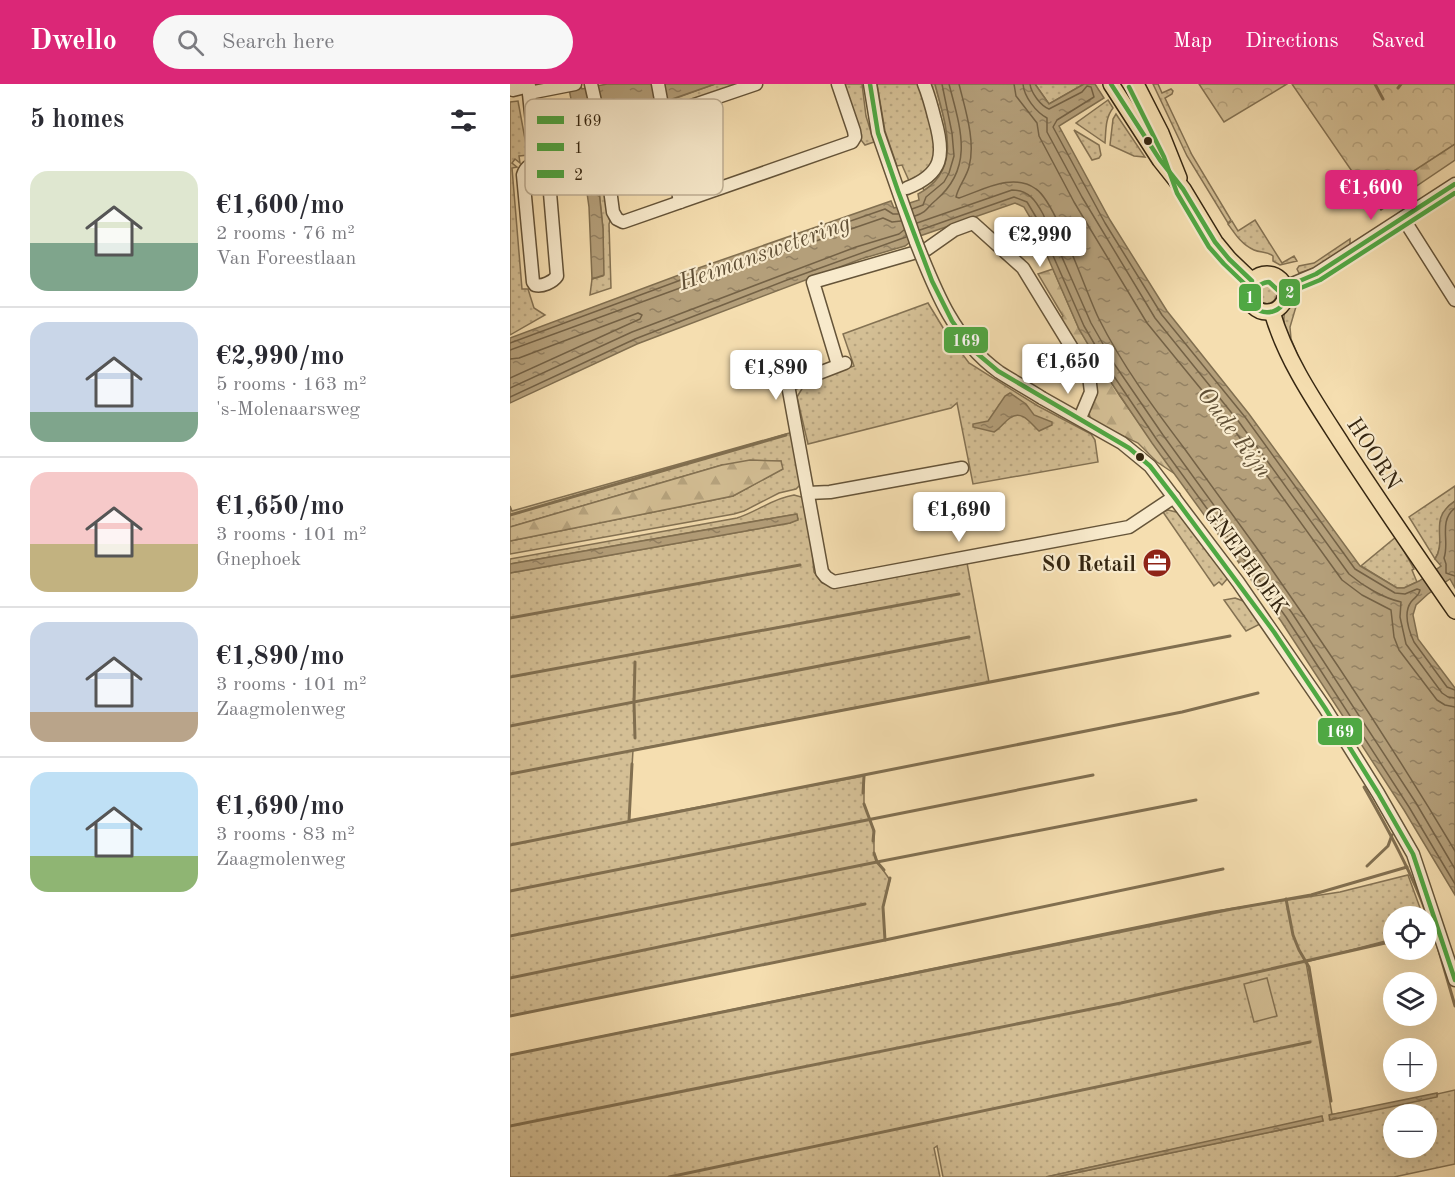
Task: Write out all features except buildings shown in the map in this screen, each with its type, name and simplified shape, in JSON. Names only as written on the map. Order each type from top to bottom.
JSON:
[{"type":"main road","points":[[1112,84],[1160,160],[1183,189],[1215,242],[1252,281]]},
{"type":"main road","points":[[1136,84],[1171,154],[1183,189]]},
{"type":"main road","points":[[1262,274],[1277,277],[1285,287],[1284,302],[1272,312],[1261,312],[1251,305],[1247,291],[1252,281],[1262,274]]},
{"type":"main road","name":"HOORN","points":[[1272,312],[1288,357],[1326,420],[1451,606]]},
{"type":"street","points":[[510,89],[557,88],[575,84]]},
{"type":"street","points":[[658,84],[661,99]]},
{"type":"street","points":[[713,99],[756,84]]},
{"type":"street","points":[[723,187],[852,142],[855,137],[854,131],[838,84]]},
{"type":"street","points":[[907,188],[927,179],[939,162],[940,141],[924,84]]},
{"type":"street","name":"GNEPHOEK","points":[[870,85],[879,133],[916,242],[940,301],[961,336],[973,350],[998,371],[1134,452],[1150,466],[1174,497],[1274,632],[1378,793],[1413,854],[1455,980]]},
{"type":"street","points":[[525,169],[525,187]]},
{"type":"street","points":[[1285,287],[1316,274],[1455,184]]},
{"type":"street","points":[[526,195],[533,282],[534,285],[539,286],[554,280],[557,276],[550,195]]},
{"type":"street","points":[[610,195],[613,212],[617,219],[623,222],[700,195]]},
{"type":"street","points":[[679,195],[680,202]]},
{"type":"street","points":[[1403,218],[1455,300]]},
{"type":"street","points":[[1080,418],[1091,392],[1089,376],[1023,268],[973,223],[954,230],[927,249],[813,282],[842,364],[788,385],[822,572],[834,582],[1129,527],[1174,497]]},
{"type":"street","points":[[808,493],[830,492],[962,468]]},
{"type":"green space","points":[[715,84],[746,84],[702,99],[673,99]]},
{"type":"green space","points":[[842,84],[862,84],[866,116],[874,142],[865,145],[861,140]]},
{"type":"green space","points":[[877,84],[921,84],[934,125],[936,161],[923,178],[910,183],[902,165],[897,166],[885,131]]},
{"type":"green space","points":[[929,84],[935,84],[943,112],[947,156],[943,170],[936,181],[924,191],[922,185],[942,163]]},
{"type":"green space","points":[[1035,84],[1084,84],[1049,104]]},
{"type":"green space","points":[[1153,84],[1158,84],[1162,93],[1171,89],[1173,91],[1165,98],[1192,155],[1231,220],[1228,223],[1187,156]]},
{"type":"green space","points":[[1199,84],[1287,84],[1224,122]]},
{"type":"green space","points":[[1292,84],[1455,84],[1455,144],[1371,199]]},
{"type":"green space","points":[[1108,100],[1113,108],[1107,120],[1105,143],[1076,123]]},
{"type":"green space","points":[[518,101],[525,139],[525,155],[519,156],[520,163],[515,159],[512,163],[517,167],[512,168],[522,289],[528,289],[534,308],[545,315],[510,335],[510,102]]},
{"type":"green space","points":[[1116,114],[1145,157],[1134,156],[1110,145],[1113,119]]},
{"type":"green space","points":[[1074,130],[1099,145],[1101,155],[1099,158],[1092,160]]},
{"type":"green space","points":[[1455,131],[1455,160],[1381,210],[1364,184]]},
{"type":"green space","points":[[599,195],[606,195],[610,221],[611,288],[590,295],[592,279],[603,276],[603,229]]},
{"type":"green space","points":[[1255,220],[1282,263],[1294,256],[1297,261],[1280,265],[1273,261],[1271,254],[1254,250],[1246,245],[1228,224],[1232,221],[1238,231]]},
{"type":"green space","points":[[1350,239],[1350,246],[1321,266],[1299,273],[1297,269],[1299,266],[1314,263]]},
{"type":"green space","points":[[1053,269],[1079,329],[1120,396],[1175,474],[1157,462],[1138,443],[1092,421],[1089,416],[1093,401],[1059,320],[1063,316],[1038,274]]},
{"type":"green space","points":[[1266,282],[1276,289],[1277,293],[1270,303],[1266,304],[1256,297],[1255,293],[1262,283]]},
{"type":"green space","points":[[1300,293],[1290,327],[1291,339],[1298,356],[1295,358],[1286,331],[1284,315],[1292,300]]},
{"type":"green space","points":[[928,303],[969,363],[1038,406],[1091,434],[1095,440],[1098,462],[973,484],[957,403],[951,408],[808,444],[797,397],[806,382],[854,366],[843,334]]},
{"type":"green space","points":[[793,432],[802,483],[796,489],[779,493],[734,514],[510,554],[510,541],[733,496],[782,469],[781,461],[722,465],[510,527],[510,506],[512,511]]},
{"type":"green space","points":[[750,460],[781,461],[783,469],[733,496],[510,541],[510,527],[722,465]]},
{"type":"green space","points":[[1455,486],[1455,501],[1447,508],[1441,522],[1440,545],[1435,559],[1409,517]]},
{"type":"green space","points":[[794,495],[805,498],[814,572],[822,583],[830,586],[853,585],[967,563],[989,682],[633,750],[629,820],[864,776],[864,804],[874,831],[874,853],[890,880],[883,907],[885,940],[510,1016],[510,573],[790,523],[798,519],[796,514],[510,564],[510,559],[737,518],[779,499]]},
{"type":"green space","points":[[1168,510],[1180,513],[1226,575],[1227,579],[1222,585],[1219,582],[1214,586],[1163,512]]},
{"type":"green space","points":[[1396,537],[1414,569],[1412,570],[1417,582],[1404,588],[1397,588],[1361,566]]},
{"type":"green space","points":[[1235,598],[1246,602],[1262,623],[1246,631],[1224,600]]},
{"type":"green space","points":[[1408,875],[1419,906],[1383,906],[1383,942],[1306,962],[1332,1114],[1329,1115],[1383,1106],[1383,1158],[1437,1158],[1437,1104],[1392,1104],[1437,1096],[1437,1094],[1455,1090],[1455,1164],[1394,1177],[1056,1177],[1323,1121],[1322,1117],[1046,1177],[943,1177],[937,1146],[934,1148],[940,1177],[510,1177],[510,1055],[1209,912],[1340,892]]},
{"type":"green space","points":[[1267,978],[1277,1016],[1254,1022],[1244,984]]},
{"type":"water","points":[[568,84],[580,84],[582,89],[607,84],[715,84],[672,99],[571,99]]},
{"type":"water","points":[[935,84],[1035,84],[1049,104],[1084,84],[1095,84],[1104,98],[1059,126],[1110,220],[1167,311],[1249,414],[1360,566],[1397,588],[1404,588],[1441,566],[1435,559],[1440,544],[1440,522],[1447,508],[1455,501],[1455,588],[1450,579],[1416,605],[1413,615],[1418,639],[1455,688],[1455,895],[1404,810],[1281,621],[1152,443],[1104,372],[1079,329],[1024,207],[1015,203],[917,237],[905,246],[861,259],[637,344],[510,403],[510,338],[687,272],[891,201],[894,208],[919,200],[918,194],[932,184],[941,172],[948,145]]},
{"type":"water","points":[[587,195],[599,195],[604,275],[592,279]]},
{"type":"water","points":[[1010,393],[1026,404],[1034,415],[1052,422],[1052,425],[1039,431],[1018,415],[1010,418],[994,432],[973,427],[973,424],[988,421],[1005,396]]},
{"type":"water","points":[[797,514],[798,520],[790,523],[510,573],[510,564]]},
{"type":"water","points":[[1437,1093],[1437,1097],[1404,1104],[1383,1104]]},
{"type":"water","points":[[1383,1104],[1383,1109],[1330,1120],[1329,1115]]},
{"type":"water","points":[[1322,1116],[1323,1121],[1056,1177],[1046,1177]]},
{"type":"waterway","points":[[1375,84],[1383,99]]},
{"type":"waterway","points":[[1398,88],[1401,84]]},
{"type":"waterway","points":[[510,515],[786,435]]},
{"type":"waterway","points":[[510,618],[800,565]]},
{"type":"waterway","points":[[510,677],[959,594]]},
{"type":"waterway","points":[[510,774],[1230,636]]},
{"type":"waterway","points":[[510,726],[969,637]]},
{"type":"waterway","points":[[635,662],[635,738]]},
{"type":"waterway","points":[[510,845],[1182,712],[1258,693]]},
{"type":"waterway","points":[[629,821],[632,764]]},
{"type":"waterway","points":[[510,891],[1093,775]]},
{"type":"waterway","points":[[863,793],[864,776]]},
{"type":"waterway","points":[[1364,787],[1400,852],[1423,906]]},
{"type":"waterway","points":[[510,936],[1196,800]]},
{"type":"waterway","points":[[864,804],[874,831],[873,841]]},
{"type":"waterway","points":[[1367,866],[1388,846],[1392,835]]},
{"type":"waterway","points":[[874,853],[877,862],[884,870]]},
{"type":"waterway","points":[[510,1055],[1311,895],[1407,867]]},
{"type":"waterway","points":[[510,1016],[1223,869]]},
{"type":"waterway","points":[[885,940],[883,907],[890,878]]},
{"type":"waterway","points":[[1286,899],[1293,935],[1309,967],[1331,1101]]},
{"type":"waterway","points":[[510,978],[865,904]]},
{"type":"waterway","points":[[510,1126],[1121,1003],[1383,943]]},
{"type":"waterway","points":[[1437,944],[1455,1006]]},
{"type":"waterway","points":[[669,1177],[1310,1042]]},
{"type":"transit line","name":"169","points":[[870,84],[878,133],[898,191],[932,281],[952,321],[973,350],[998,371],[1129,448],[1150,466],[1174,497],[1274,632],[1378,793],[1413,854],[1455,980]]},
{"type":"transit line","name":"1","points":[[1111,84],[1160,160],[1183,189],[1215,242],[1252,281],[1249,292],[1250,301],[1260,311],[1274,311],[1280,308],[1285,300],[1285,287],[1316,274],[1455,184]]},
{"type":"transit line","name":"2","points":[[1129,87],[1164,157],[1177,193],[1209,247],[1249,288],[1269,282],[1281,293],[1286,294],[1320,280],[1455,193]]},
{"type":"place","name":"SO Retail","points":[[1157,563]]},
{"type":"water label","name":"Heimanswetering","points":[[764,252]]},
{"type":"water label","name":"Oude Rijn","points":[[1235,432]]}]
